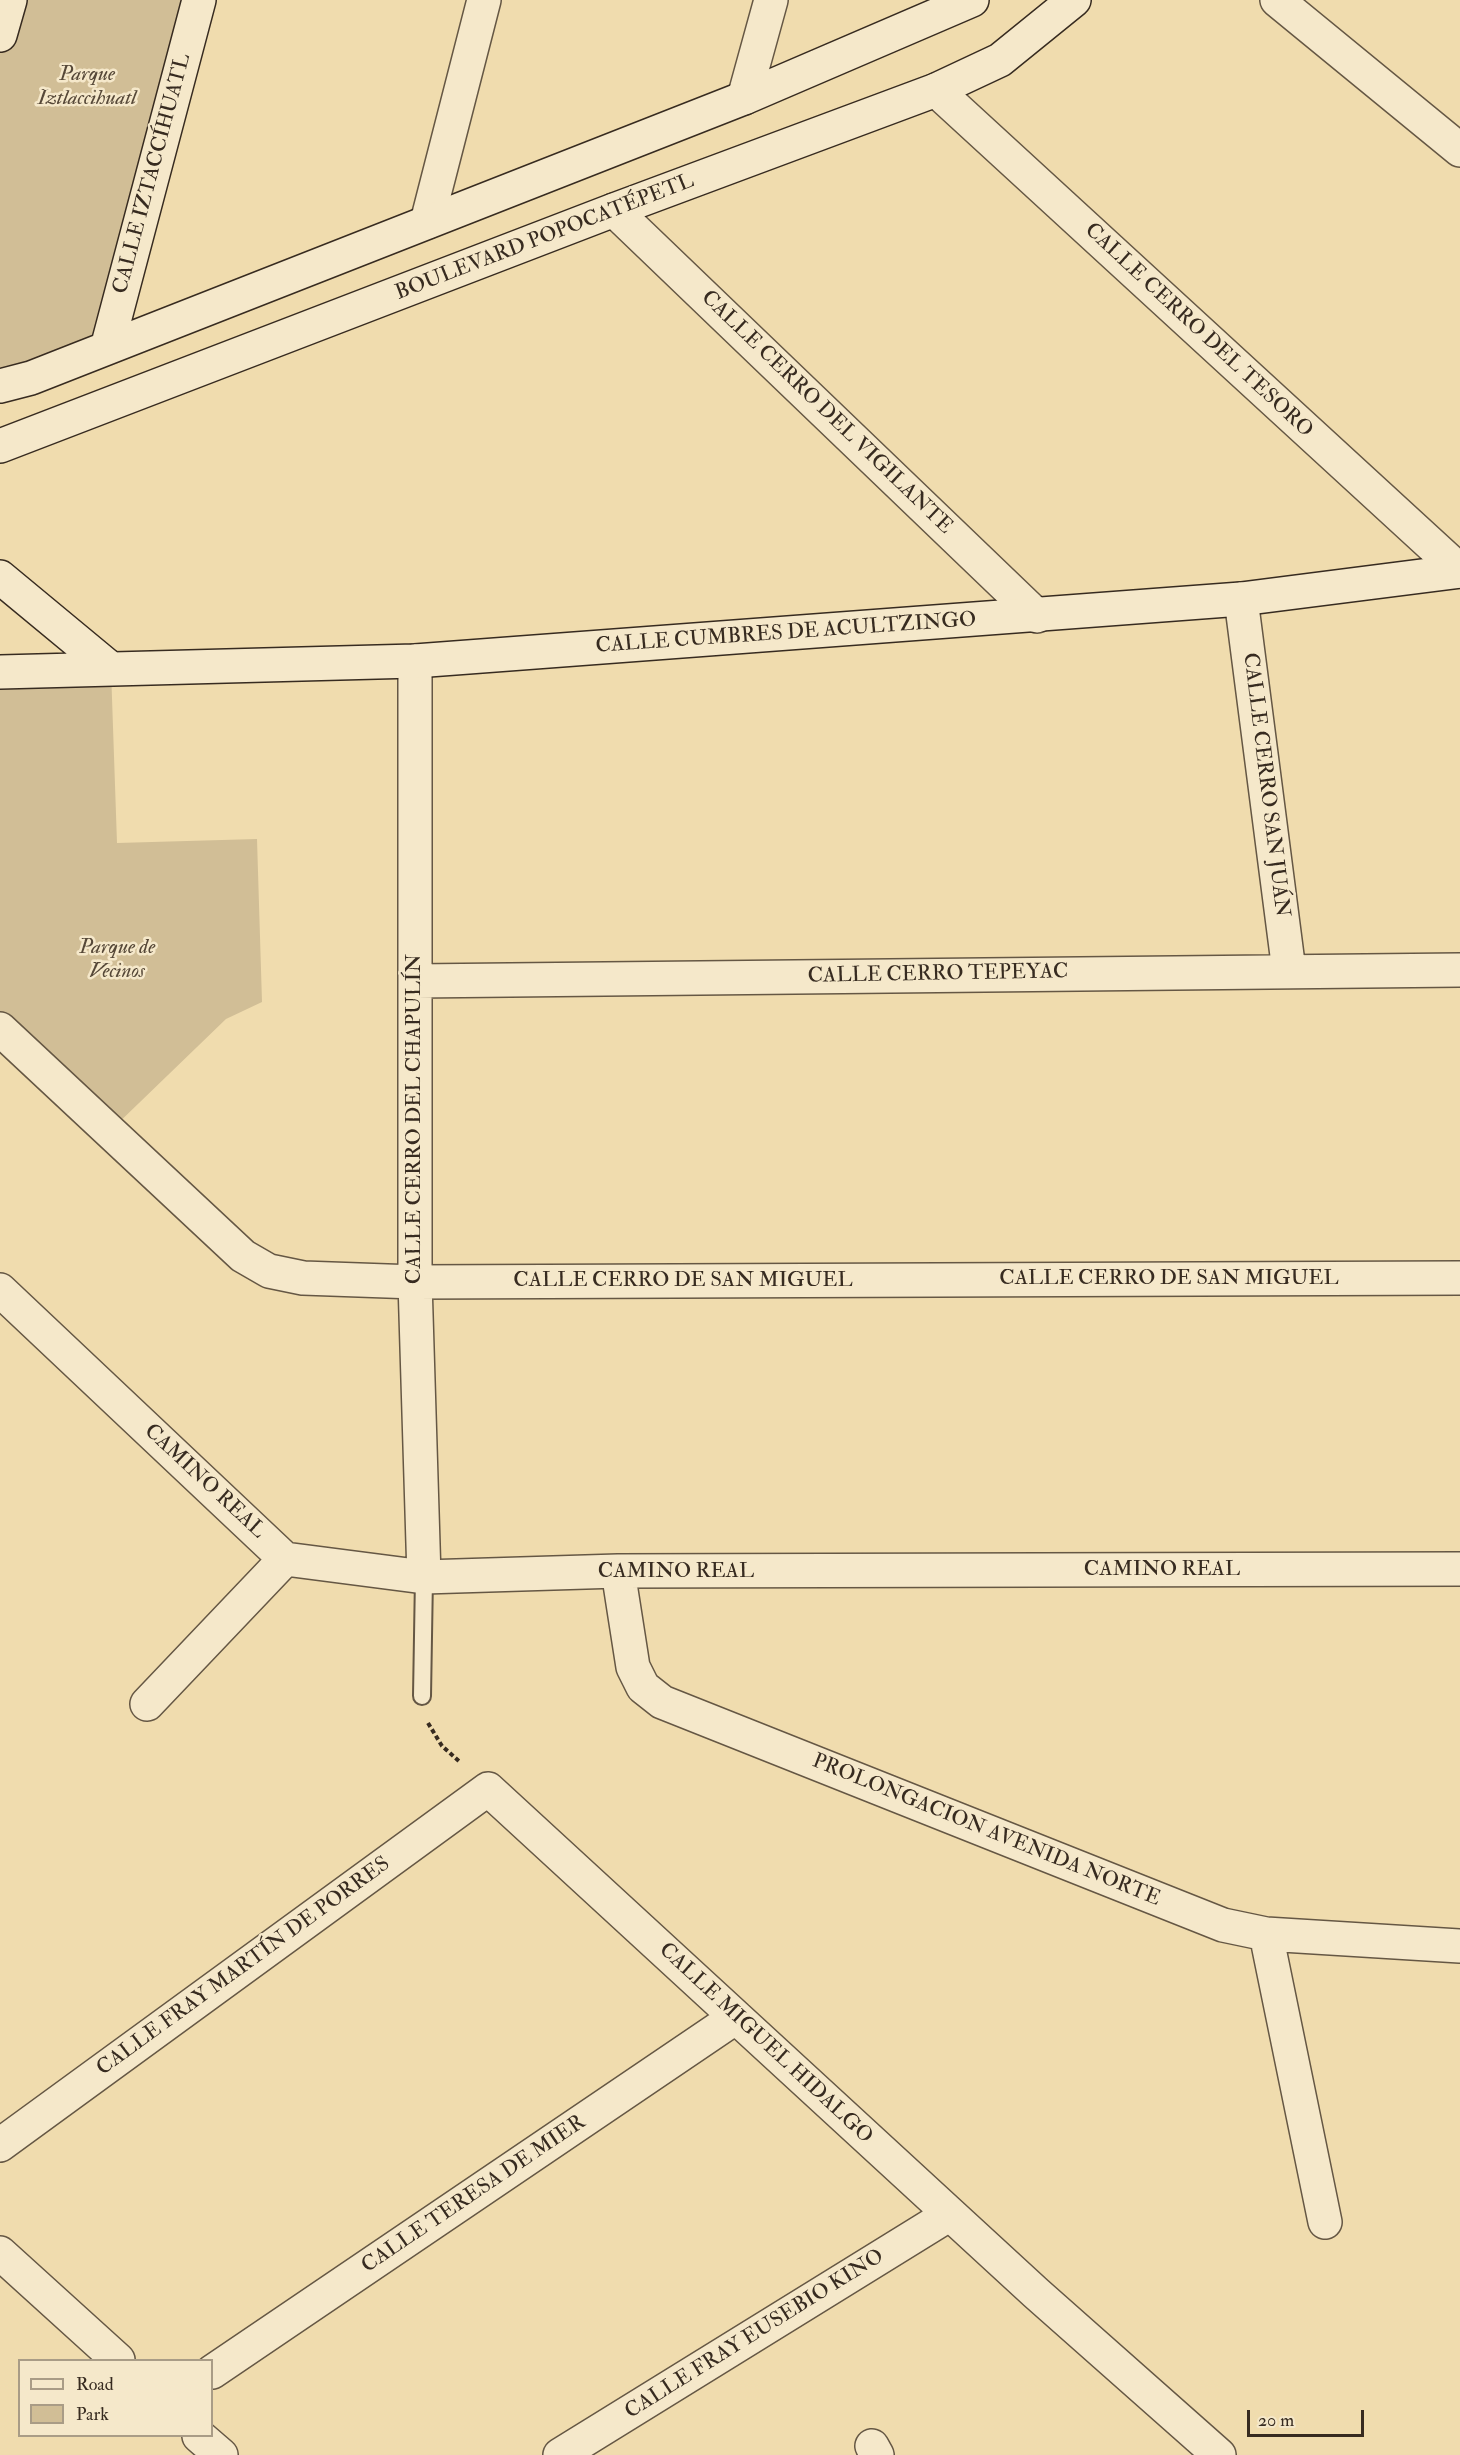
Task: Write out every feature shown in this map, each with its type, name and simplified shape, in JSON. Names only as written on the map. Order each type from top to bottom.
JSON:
[{"type":"street","points":[[0,35],[10,0]]},
{"type":"street","name":"CALLE IZTACCÍHUATL","points":[[106,348],[200,0]]},
{"type":"street","points":[[427,222],[484,0]]},
{"type":"street","points":[[744,98],[771,0]]},
{"type":"street","points":[[0,386],[31,378],[744,98],[972,0]]},
{"type":"street","name":"BOULEVARD POPOCATÉPETL","points":[[0,446],[614,210],[936,90],[999,60],[1074,0]]},
{"type":"street","points":[[1277,0],[1460,150]]},
{"type":"street","name":"CALLE CERRO DEL TESORO","points":[[936,90],[1460,571]]},
{"type":"street","name":"CALLE CERRO DEL VIGILANTE","points":[[614,210],[1037,616]]},
{"type":"street","name":"CALLE CUMBRES DE ACULTZINGO","points":[[0,672],[415,661],[1241,599],[1460,571]]},
{"type":"street","points":[[0,577],[111,669]]},
{"type":"street","name":"CALLE CERRO SAN JUÁN","points":[[1241,599],[1289,972]]},
{"type":"street","name":"CALLE CERRO DEL CHAPULÍN","points":[[415,661],[415,1282],[424,1577]]},
{"type":"street","name":"CALLE CERRO TEPEYAC","points":[[415,981],[1460,970]]},
{"type":"street","name":"CALLE CERRO DE SAN MIGUEL","points":[[0,1029],[243,1256],[269,1271],[303,1278],[415,1282],[1460,1278]]},
{"type":"street","name":"CAMINO REAL","points":[[0,1290],[285,1559],[424,1577],[618,1571],[1460,1569]]},
{"type":"street","points":[[147,1704],[285,1559]]},
{"type":"street","name":"PROLONGACION AVENIDA NORTE","points":[[618,1571],[633,1667],[643,1687],[662,1702],[1222,1925],[1266,1934],[1460,1946]]},
{"type":"street","name":"CALLE MIGUEL HIDALGO","points":[[488,1789],[950,2214],[1219,2455]]},
{"type":"street","name":"CALLE FRAY MARTÍN DE PORRES","points":[[0,2145],[488,1789]]},
{"type":"street","points":[[1266,1934],[1325,2222]]},
{"type":"street","name":"CALLE TERESA DE MIER","points":[[213,2371],[736,2018]]},
{"type":"street","name":"CALLE FRAY EUSEBIO KINO","points":[[560,2455],[950,2214]]},
{"type":"street","points":[[0,2253],[116,2359]]},
{"type":"street","points":[[200,2437],[220,2455]]},
{"type":"lane","points":[[422,1696],[424,1577]]},
{"type":"path","points":[[422,1696],[428,1725],[442,1746],[488,1789]]},
{"type":"green space","name":"Parque Iztlaccihuatl","points":[[10,0],[199,0],[107,348],[0,386],[0,35]]},
{"type":"green space","name":"Parque de Vecinos","points":[[111,669],[117,843],[257,839],[262,1002],[226,1019],[110,1131],[0,1027],[0,672]]}]
